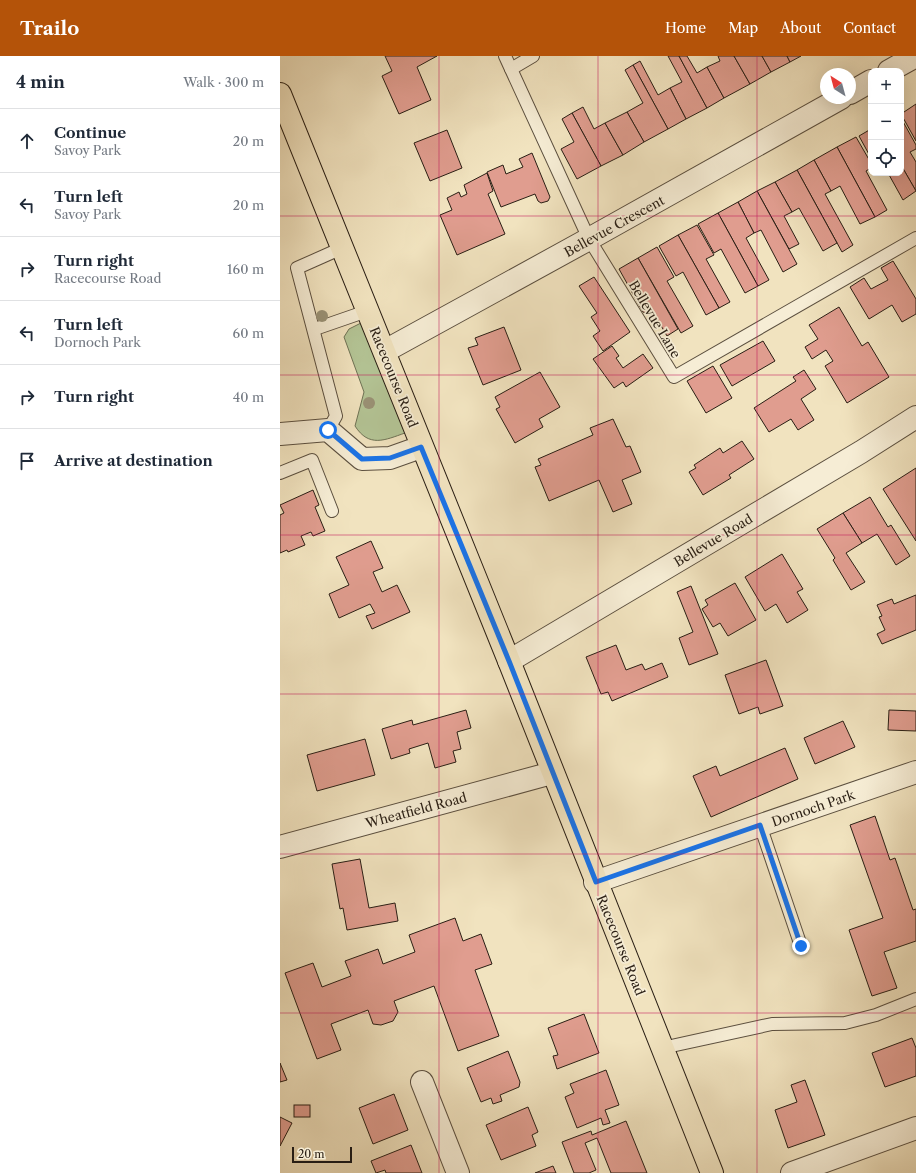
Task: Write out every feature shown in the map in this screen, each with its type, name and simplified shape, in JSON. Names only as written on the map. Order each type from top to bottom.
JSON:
[{"type":"main road","name":"Racecourse Road","points":[[280,94],[367,311],[385,351],[421,447],[509,661],[552,773],[712,1173]]},
{"type":"street","points":[[895,68],[916,56]]},
{"type":"street","points":[[856,90],[868,83]]},
{"type":"street","name":"Bellevue Crescent","points":[[385,351],[830,104]]},
{"type":"street","name":"Bellevue Road","points":[[509,661],[861,452],[916,417]]},
{"type":"street","points":[[280,434],[328,430],[362,459],[390,458],[421,447]]},
{"type":"street","name":"Dornoch Park","points":[[596,882],[916,772]]},
{"type":"street","name":"Wheatfield Road","points":[[280,847],[552,773]]},
{"type":"street","points":[[422,1082],[458,1173]]},
{"type":"street","points":[[792,1173],[916,1128]]},
{"type":"lane","name":"Bellevue Lane","points":[[506,56],[589,239],[674,377],[916,238]]},
{"type":"lane","points":[[511,69],[533,56]]},
{"type":"lane","points":[[328,430],[336,416],[315,329],[297,268],[342,248]]},
{"type":"lane","points":[[315,329],[367,311]]},
{"type":"lane","points":[[280,473],[312,460],[332,511]]},
{"type":"lane","points":[[760,825],[801,946]]},
{"type":"lane","points":[[662,1048],[772,1024],[802,1025],[845,1023],[876,1015],[916,999]]},
{"type":"green space","points":[[361,323],[405,433],[384,440],[372,440],[360,433],[355,426],[364,392],[344,337],[349,329]]},
{"type":"building","points":[[385,56],[437,56],[417,67],[431,100],[399,114],[382,76],[392,71]]},
{"type":"building","points":[[668,56],[679,56],[707,108],[686,119],[670,88],[682,82]]},
{"type":"building","points":[[679,56],[687,56],[697,73],[707,67],[724,98],[707,108]]},
{"type":"building","points":[[718,56],[734,56],[750,84],[724,98],[707,67],[720,61]]},
{"type":"building","points":[[734,56],[762,56],[771,72],[750,84]]},
{"type":"building","points":[[762,56],[787,56],[790,62],[771,72]]},
{"type":"building","points":[[787,56],[801,56],[790,62]]},
{"type":"building","points":[[640,61],[658,95],[670,88],[686,119],[668,129],[633,65]]},
{"type":"building","points":[[633,65],[668,129],[644,142],[627,112],[643,103],[625,70]]},
{"type":"building","points":[[916,104],[916,141],[904,119],[904,112]]},
{"type":"building","points":[[583,107],[594,129],[605,123],[623,155],[601,166],[572,113]]},
{"type":"building","points":[[627,112],[644,142],[623,155],[605,123]]},
{"type":"building","points":[[572,113],[601,166],[577,179],[561,149],[574,142],[562,119]]},
{"type":"building","points":[[904,123],[916,145],[916,149],[910,152],[916,162],[916,191],[904,170]]},
{"type":"building","points":[[447,130],[462,168],[430,181],[414,143]]},
{"type":"building","points":[[868,131],[868,152],[859,136]]},
{"type":"building","points":[[856,137],[868,158],[868,170],[866,171],[868,176],[887,210],[875,217],[837,147]]},
{"type":"building","points":[[837,147],[875,217],[860,224],[840,186],[831,191],[814,160]]},
{"type":"building","points":[[532,153],[550,197],[548,201],[541,203],[538,201],[535,194],[501,207],[487,172],[503,165],[506,174],[523,167],[519,159]]},
{"type":"building","points":[[814,160],[831,191],[825,194],[853,245],[842,252],[797,170]]},
{"type":"building","points":[[797,170],[837,243],[823,251],[799,208],[792,212],[775,182]]},
{"type":"building","points":[[904,170],[916,191],[903,200],[890,176],[904,176]]},
{"type":"building","points":[[487,173],[493,191],[488,194],[505,234],[457,255],[440,215],[452,210],[447,198],[459,192],[461,197],[467,194],[464,185]]},
{"type":"building","points":[[775,182],[792,212],[784,216],[799,244],[789,249],[757,191]]},
{"type":"building","points":[[757,191],[797,264],[783,272],[761,230],[754,233],[738,202]]},
{"type":"building","points":[[738,202],[754,233],[746,238],[769,280],[758,286],[718,213]]},
{"type":"building","points":[[718,213],[758,286],[745,293],[721,249],[714,253],[698,224]]},
{"type":"building","points":[[697,225],[714,255],[706,259],[730,302],[719,308],[678,235]]},
{"type":"building","points":[[678,235],[719,308],[706,315],[683,272],[676,276],[659,246]]},
{"type":"building","points":[[657,247],[674,277],[667,281],[693,326],[681,333],[638,258]]},
{"type":"building","points":[[638,258],[678,329],[667,336],[653,312],[649,314],[643,312],[619,269]]},
{"type":"building","points":[[893,261],[916,299],[916,314],[902,322],[892,305],[869,319],[850,287],[864,278],[871,289],[888,280],[881,268]]},
{"type":"building","points":[[594,277],[630,332],[603,351],[593,336],[600,331],[591,317],[597,313],[579,286]]},
{"type":"building","points":[[839,307],[862,346],[868,342],[889,377],[847,403],[825,366],[833,361],[826,350],[812,359],[805,347],[818,339],[809,325]]},
{"type":"building","points":[[504,327],[521,370],[483,385],[468,348],[478,345],[475,338]]},
{"type":"building","points":[[763,341],[775,361],[732,386],[720,365]]},
{"type":"building","points":[[612,346],[619,356],[616,358],[623,368],[643,354],[653,368],[626,387],[623,382],[614,388],[593,359]]},
{"type":"building","points":[[713,366],[732,398],[706,413],[687,381]]},
{"type":"building","points":[[804,370],[816,389],[801,399],[814,420],[798,430],[791,419],[769,432],[754,408],[796,381],[793,377]]},
{"type":"building","points":[[540,372],[560,407],[539,419],[543,427],[515,443],[496,409],[500,407],[495,397]]},
{"type":"building","points":[[613,419],[626,447],[630,446],[641,472],[622,480],[632,504],[613,512],[599,480],[549,501],[535,467],[541,465],[538,459],[593,435],[590,428]]},
{"type":"building","points":[[742,441],[754,459],[729,475],[731,478],[703,495],[689,472],[696,468],[694,465],[720,448],[723,453]]},
{"type":"building","points":[[916,468],[916,541],[883,489]]},
{"type":"building","points":[[313,490],[319,505],[315,507],[325,531],[313,536],[311,532],[301,536],[305,545],[288,552],[287,550],[280,553],[280,515],[284,513],[280,505]]},
{"type":"building","points":[[870,497],[888,527],[891,525],[910,556],[896,565],[877,534],[862,543],[843,513]]},
{"type":"building","points":[[843,513],[862,543],[846,553],[865,582],[851,590],[833,560],[835,558],[817,529]]},
{"type":"building","points":[[371,541],[383,568],[373,572],[382,592],[397,585],[410,612],[372,629],[366,616],[375,613],[370,604],[339,618],[329,594],[349,585],[336,557]]},
{"type":"building","points":[[782,554],[803,589],[797,592],[808,610],[787,623],[776,604],[765,611],[745,577]]},
{"type":"building","points":[[735,583],[756,620],[728,636],[720,623],[713,627],[702,609],[708,605],[705,600]]},
{"type":"building","points":[[691,586],[718,654],[689,665],[679,638],[693,632],[677,592]]},
{"type":"building","points":[[916,595],[916,630],[882,644],[877,634],[885,630],[879,617],[882,616],[877,605],[892,599],[894,604]]},
{"type":"building","points":[[616,645],[626,670],[642,664],[645,670],[662,663],[668,677],[612,701],[608,692],[601,694],[586,657]]},
{"type":"building","points":[[766,660],[783,706],[760,714],[758,707],[739,714],[725,675]]},
{"type":"building","points":[[466,710],[471,728],[457,732],[461,749],[453,751],[456,762],[435,768],[428,743],[409,749],[410,753],[391,759],[382,729],[412,720],[413,725]]},
{"type":"building","points":[[889,710],[916,711],[916,731],[888,730]]},
{"type":"building","points":[[843,721],[855,747],[815,764],[804,738]]},
{"type":"building","points":[[365,739],[375,775],[317,791],[307,755]]},
{"type":"building","points":[[785,748],[798,779],[711,817],[693,776],[716,766],[720,776]]},
{"type":"building","points":[[875,816],[890,860],[895,858],[913,910],[916,909],[916,941],[884,952],[897,988],[872,996],[849,930],[883,918],[850,825]]},
{"type":"building","points":[[360,859],[369,908],[395,903],[398,921],[347,930],[343,908],[340,909],[332,864]]},
{"type":"building","points":[[455,918],[463,941],[481,934],[492,964],[475,970],[499,1036],[458,1051],[434,986],[394,1001],[398,1012],[393,1021],[381,1025],[373,1024],[368,1010],[331,1024],[341,1050],[317,1059],[285,973],[313,963],[322,987],[351,976],[345,961],[378,949],[383,964],[415,952],[409,935]]},
{"type":"building","points":[[584,1014],[599,1053],[557,1069],[553,1056],[558,1055],[548,1028]]},
{"type":"building","points":[[912,1038],[916,1048],[916,1076],[885,1087],[872,1053]]},
{"type":"building","points":[[508,1051],[520,1082],[519,1087],[500,1095],[502,1101],[493,1104],[491,1098],[481,1102],[467,1068]]},
{"type":"building","points":[[280,1063],[287,1080],[280,1082]]},
{"type":"building","points":[[606,1070],[619,1105],[605,1110],[610,1123],[603,1125],[601,1118],[577,1128],[565,1097],[574,1093],[570,1084]]},
{"type":"building","points":[[805,1080],[825,1135],[788,1148],[775,1110],[797,1102],[791,1085]]},
{"type":"building","points":[[394,1094],[408,1130],[373,1144],[359,1108]]},
{"type":"building","points":[[294,1105],[310,1105],[310,1117],[294,1117]]},
{"type":"building","points":[[528,1107],[538,1132],[532,1135],[536,1146],[501,1160],[486,1125]]},
{"type":"building","points":[[280,1117],[292,1123],[280,1146]]},
{"type":"building","points":[[626,1121],[647,1173],[611,1173],[597,1138],[585,1143],[596,1170],[589,1173],[574,1173],[562,1142],[591,1131],[592,1135]]},
{"type":"building","points":[[411,1145],[422,1173],[386,1173],[385,1170],[376,1173],[371,1161]]},
{"type":"building","points":[[553,1166],[556,1173],[535,1173]]},
{"type":"route","points":[[328,430],[362,459],[390,458],[421,447],[509,661],[596,882],[760,825],[801,946]]}]
